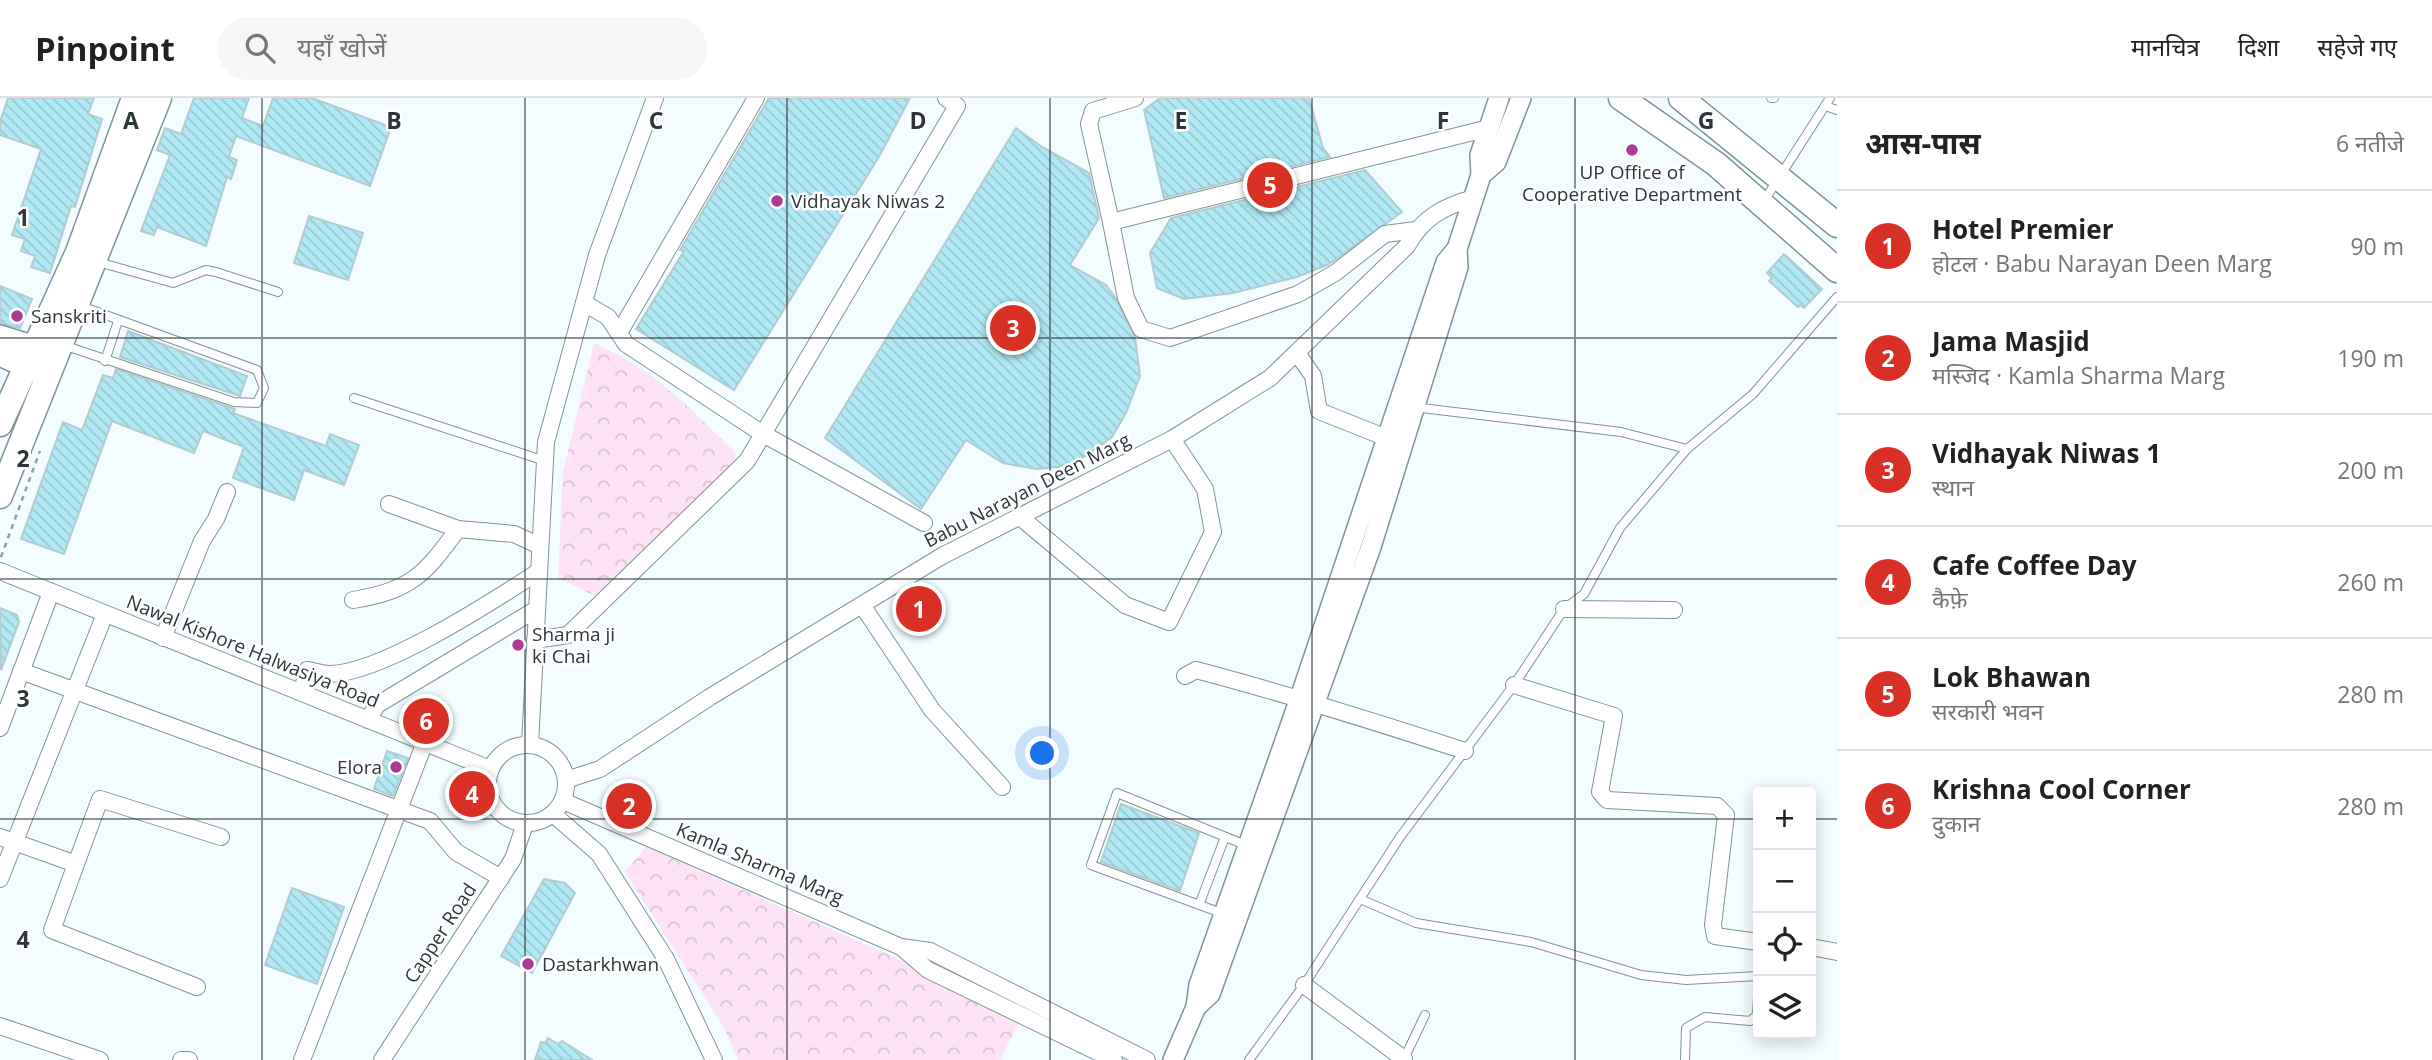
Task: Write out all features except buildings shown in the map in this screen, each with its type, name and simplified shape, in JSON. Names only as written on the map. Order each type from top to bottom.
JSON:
[{"type":"main road","points":[[0,496],[50,377],[46,354],[78,252],[134,98]]},
{"type":"main road","points":[[0,424],[78,305],[159,98]]},
{"type":"main road","points":[[1621,98],[1716,164],[1837,270]]},
{"type":"main road","points":[[1681,98],[1779,174],[1837,225]]},
{"type":"main road","points":[[0,336],[46,354]]},
{"type":"main road","points":[[0,355],[46,354]]},
{"type":"street","points":[[530,744],[547,442],[597,255],[655,98]]},
{"type":"street","points":[[619,333],[756,98]]},
{"type":"street","points":[[536,640],[568,635],[747,461],[957,106],[946,98]]},
{"type":"street","points":[[1135,98],[1093,111],[1089,124],[1126,298],[1141,328],[1171,338],[1298,294],[1335,273],[1385,234],[1416,230]]},
{"type":"street","points":[[1196,1007],[1210,994],[1256,849],[1396,442],[1446,262],[1457,249],[1481,175],[1480,155],[1499,98]]},
{"type":"street","points":[[1481,175],[1496,163],[1521,98]]},
{"type":"street","points":[[1111,222],[1489,128]]},
{"type":"street","name":"Babu Narayan Deen Marg","points":[[566,780],[600,769],[710,697],[942,556],[1172,439],[1270,378],[1407,246],[1416,230],[1445,206],[1474,198]]},
{"type":"street","points":[[584,303],[608,317],[626,344],[763,434],[924,523]]},
{"type":"street","points":[[1297,353],[1313,376],[1318,411],[1396,442]]},
{"type":"street","points":[[1020,517],[1125,605],[1169,621],[1213,532],[1205,489],[1172,439]]},
{"type":"street","points":[[163,638],[202,541],[216,519],[227,492]]},
{"type":"street","points":[[389,504],[458,529],[514,534],[540,546]]},
{"type":"street","points":[[353,600],[387,594],[428,570],[458,529]]},
{"type":"street","name":"Nawal Kishore Halwasiya Road","points":[[0,572],[490,769]]},
{"type":"street","points":[[302,693],[307,670],[329,674],[366,666],[470,616],[538,572]]},
{"type":"street","points":[[0,728],[51,592]]},
{"type":"street","points":[[862,605],[932,710],[1002,787]]},
{"type":"street","points":[[1564,609],[1674,610]]},
{"type":"street","points":[[368,720],[377,705],[536,610]]},
{"type":"street","points":[[0,879],[7,840],[76,691],[106,614]]},
{"type":"street","points":[[1185,676],[1196,670],[1308,700],[1465,751]]},
{"type":"street","points":[[22,671],[430,821],[456,852],[501,878]]},
{"type":"street","points":[[1514,685],[1614,716],[1600,792],[1607,800],[1717,806],[1723,810],[1726,815],[1713,925],[1715,936],[1753,941]]},
{"type":"street","points":[[302,1060],[425,742]]},
{"type":"street","points":[[530,744],[555,756],[566,780],[558,807],[538,822],[524,824],[510,820],[496,810],[488,795],[490,769],[501,753],[514,746],[530,744]]},
{"type":"street","points":[[197,987],[52,930],[100,799],[221,837]]},
{"type":"street","points":[[558,807],[599,854],[666,959],[714,1060]]},
{"type":"street","name":"Kamla Sharma Marg","points":[[558,807],[901,947],[928,970],[1147,1060]]},
{"type":"street","name":"Capper Road","points":[[382,1060],[513,859],[524,824]]},
{"type":"street","points":[[7,840],[76,864]]},
{"type":"street","points":[[1173,1060],[1196,1007],[1199,985],[1224,914],[1256,849]]},
{"type":"street","points":[[1816,948],[1837,951]]},
{"type":"street","points":[[1304,985],[1404,1059]]},
{"type":"street","name":"Kamla Sharma Marg","points":[[1030,1010],[1114,1060]]},
{"type":"street","points":[[0,1026],[100,1060]]},
{"type":"street","points":[[181,1060],[189,1060]]},
{"type":"lane","points":[[1762,204],[1827,102],[1837,110]]},
{"type":"lane","points":[[95,261],[173,283],[206,271],[216,272],[278,292]]},
{"type":"lane","points":[[1249,1060],[1304,985],[1400,838],[1514,685],[1564,609],[1584,594],[1620,528],[1687,449],[1753,394],[1837,297]]},
{"type":"lane","points":[[46,354],[105,361],[250,405],[257,403],[264,388],[257,370],[78,305]]},
{"type":"lane","points":[[105,361],[118,321]]},
{"type":"lane","points":[[354,398],[545,461]]},
{"type":"lane","points":[[1407,407],[1621,432],[1687,449]]},
{"type":"lane","points":[[1224,914],[1091,865],[1117,793],[1256,849]]},
{"type":"lane","points":[[1199,905],[1225,837]]},
{"type":"lane","points":[[1360,899],[1416,923],[1531,942],[1641,975],[1686,981],[1753,976]]},
{"type":"lane","points":[[1404,1059],[1425,1015]]},
{"type":"lane","points":[[1685,1060],[1686,1028],[1705,1017],[1750,1021],[1753,1018]]},
{"type":"green space","points":[[594,343],[615,353],[669,390],[735,452],[735,463],[597,597],[558,578],[563,472]]},
{"type":"green space","points":[[646,847],[1023,1014],[1000,1060],[738,1060],[723,1026],[625,872]]},
{"type":"place","name":"UP Office of Cooperative Department","points":[[1632,150]]},
{"type":"place","name":"Lok Bhawan","points":[[1270,185]]},
{"type":"place","name":"Vidhayak Niwas 2","points":[[777,201]]},
{"type":"place","name":"Sanskriti","points":[[17,316]]},
{"type":"place","name":"Vidhayak Niwas 1","points":[[1013,328]]},
{"type":"place","name":"Hotel Premier","points":[[919,609]]},
{"type":"place","name":"Sharma ji ki Chai","points":[[518,645]]},
{"type":"place","name":"Krishna Cool Corner","points":[[426,721]]},
{"type":"place","name":"Elora","points":[[396,767]]},
{"type":"place","name":"Cafe Coffee Day","points":[[472,794]]},
{"type":"place","name":"Jama Masjid","points":[[629,806]]},
{"type":"place","name":"Dastarkhwan","points":[[528,964]]}]
